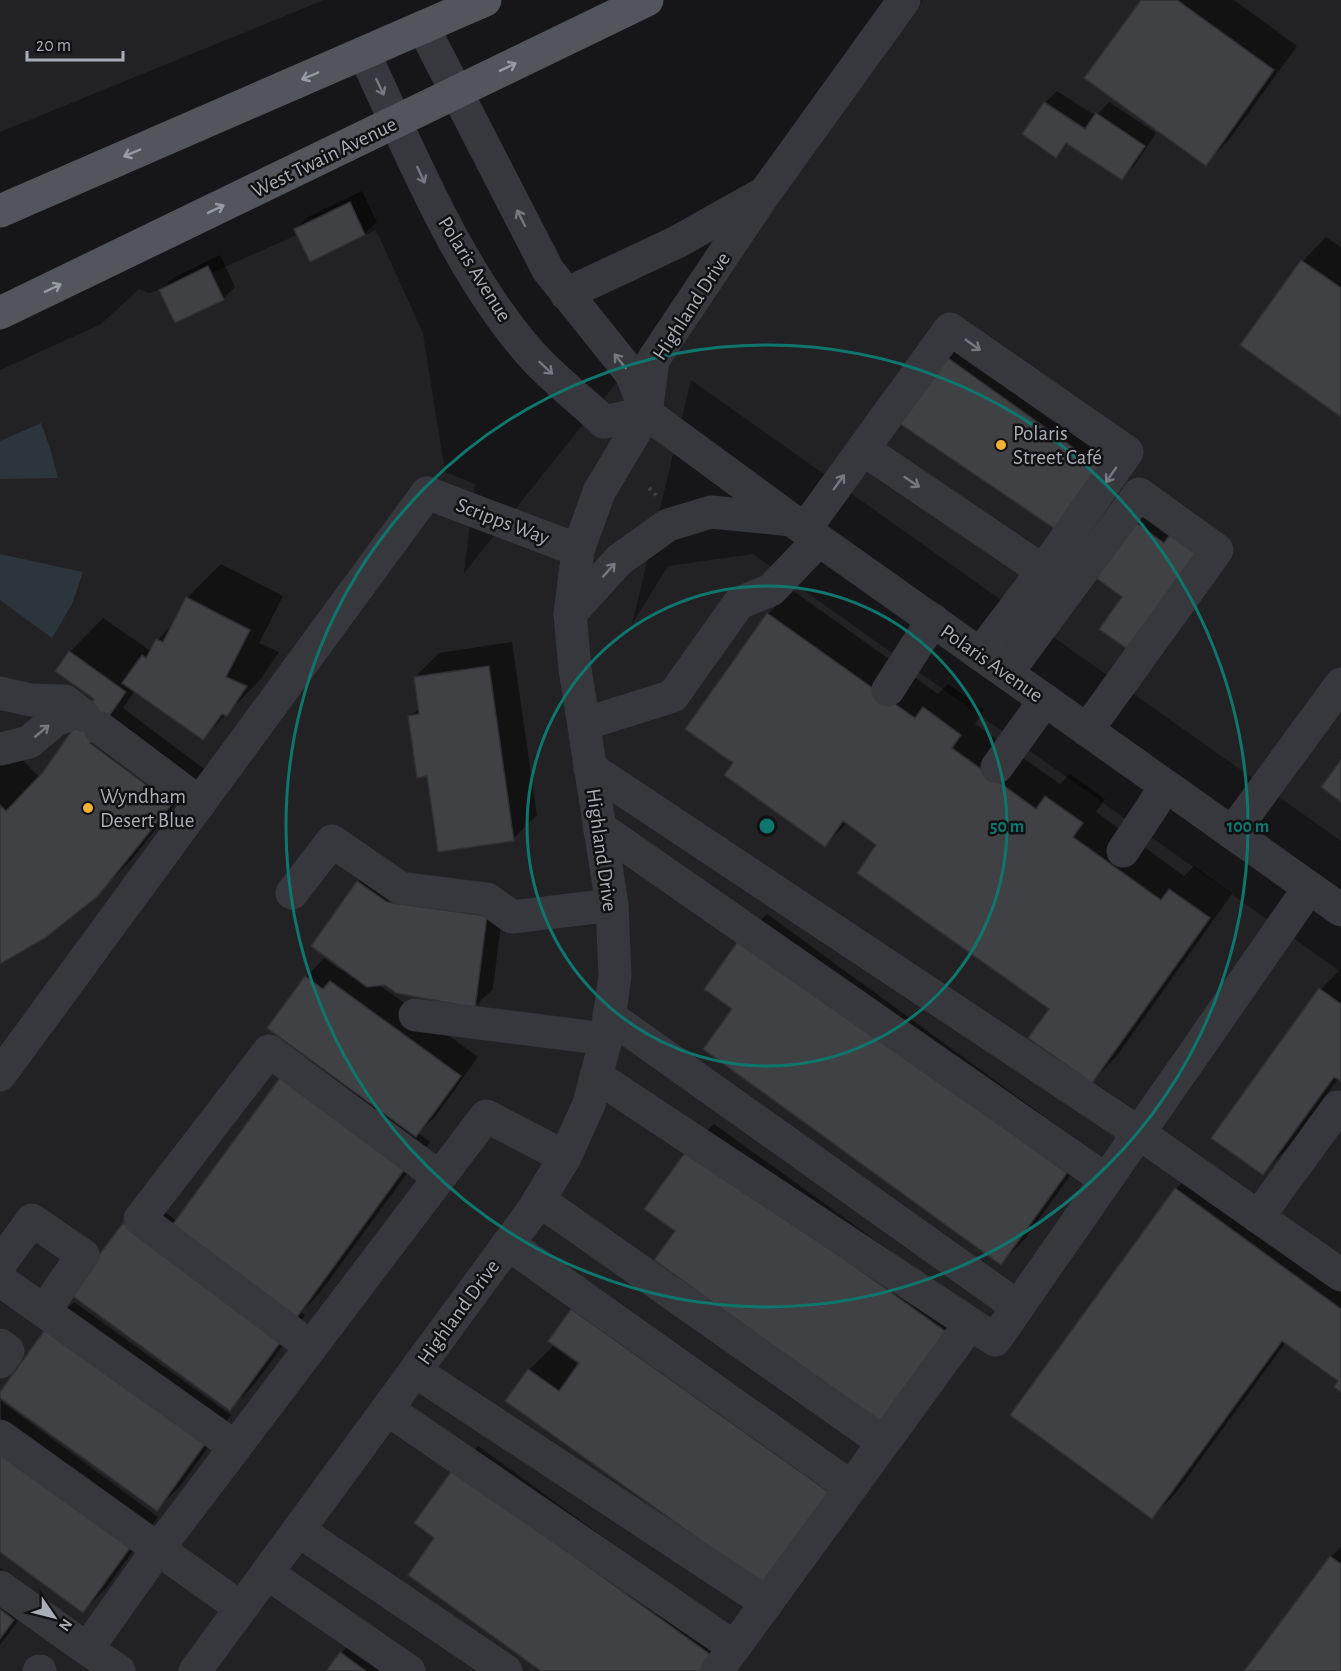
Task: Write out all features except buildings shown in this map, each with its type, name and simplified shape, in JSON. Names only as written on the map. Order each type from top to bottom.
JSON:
[{"type":"main road","points":[[0,211],[485,0]]},
{"type":"main road","name":"West Twain Avenue","points":[[0,313],[647,0]]},
{"type":"street","name":"Highland Drive","points":[[195,1671],[539,1200],[565,1157],[589,1104],[608,1028],[615,976],[612,905],[575,669],[570,614],[578,550],[599,492],[646,412],[653,360],[764,194],[904,0]]},
{"type":"street","points":[[423,27],[548,270],[632,375],[646,412]]},
{"type":"street","name":"Polaris Avenue","points":[[364,53],[433,200],[483,290],[531,354],[604,422],[646,412],[805,530],[1341,910]]},
{"type":"street","points":[[566,294],[677,242],[764,194]]},
{"type":"street","points":[[584,724],[673,696],[739,603],[771,590],[805,530],[950,329],[1127,452],[1043,572],[980,654]]},
{"type":"street","points":[[863,449],[1043,572]]},
{"type":"street","name":"Scripps Way","points":[[200,803],[427,493],[578,550]]},
{"type":"street","points":[[1007,673],[1139,494],[1216,550],[1087,730]]},
{"type":"street","points":[[570,614],[619,560],[668,525],[711,512],[805,530]]},
{"type":"street","points":[[888,690],[933,620]]},
{"type":"street","points":[[1232,833],[1341,684]]},
{"type":"street","points":[[0,693],[30,699],[64,701],[82,715],[74,712],[54,721],[29,742],[1,751]]},
{"type":"street","points":[[997,767],[1045,700]]},
{"type":"street","points":[[0,701],[4,710],[6,730],[1,751]]},
{"type":"street","points":[[0,1075],[200,803],[100,728]]},
{"type":"street","points":[[590,768],[1339,1268]]},
{"type":"street","points":[[1123,851],[1166,786]]},
{"type":"street","points":[[599,827],[1106,1180]]},
{"type":"street","points":[[292,893],[332,841],[400,888],[487,899],[512,917],[612,905]]},
{"type":"street","points":[[596,1076],[995,1340],[1309,888]]},
{"type":"street","points":[[415,1015],[608,1028],[1018,1307]]},
{"type":"street","points":[[311,1347],[140,1219],[270,1051],[439,1177]]},
{"type":"street","points":[[1258,1216],[1338,1107],[1341,1109]]},
{"type":"street","points":[[87,1649],[158,1549],[486,1116],[565,1157]]},
{"type":"street","points":[[539,1200],[883,1442]]},
{"type":"street","points":[[0,1264],[32,1220],[83,1255],[44,1311]]},
{"type":"street","points":[[508,1244],[851,1487]]},
{"type":"street","points":[[0,1280],[235,1448]]},
{"type":"street","points":[[387,1409],[726,1659],[970,1324]]},
{"type":"street","points":[[0,1346],[8,1351],[0,1362]]},
{"type":"street","points":[[415,1371],[767,1603]]},
{"type":"street","points":[[0,1436],[241,1608]]},
{"type":"street","points":[[298,1530],[506,1671]]},
{"type":"street","points":[[267,1573],[409,1671]]},
{"type":"street","points":[[0,1587],[119,1671]]},
{"type":"shaded area","points":[[0,0],[324,0],[0,132]]},
{"type":"shaded area","points":[[923,0],[1341,0],[1341,841],[691,380],[632,624],[668,566],[753,554],[1341,972],[1341,1671],[0,1671],[0,370],[101,324],[139,289],[149,293],[159,290],[175,323],[224,300],[211,273],[297,235],[310,262],[376,230],[423,333],[445,472],[475,484],[464,573]]},
{"type":"shaded area","points":[[41,423],[58,478],[0,479],[0,441]]},
{"type":"shaded area","points":[[0,554],[83,572],[72,604],[52,638],[0,600]]},
{"type":"place","name":"Polaris Street Café","points":[[1001,445]]},
{"type":"place","name":"Wyndham Desert Blue","points":[[88,808]]}]
